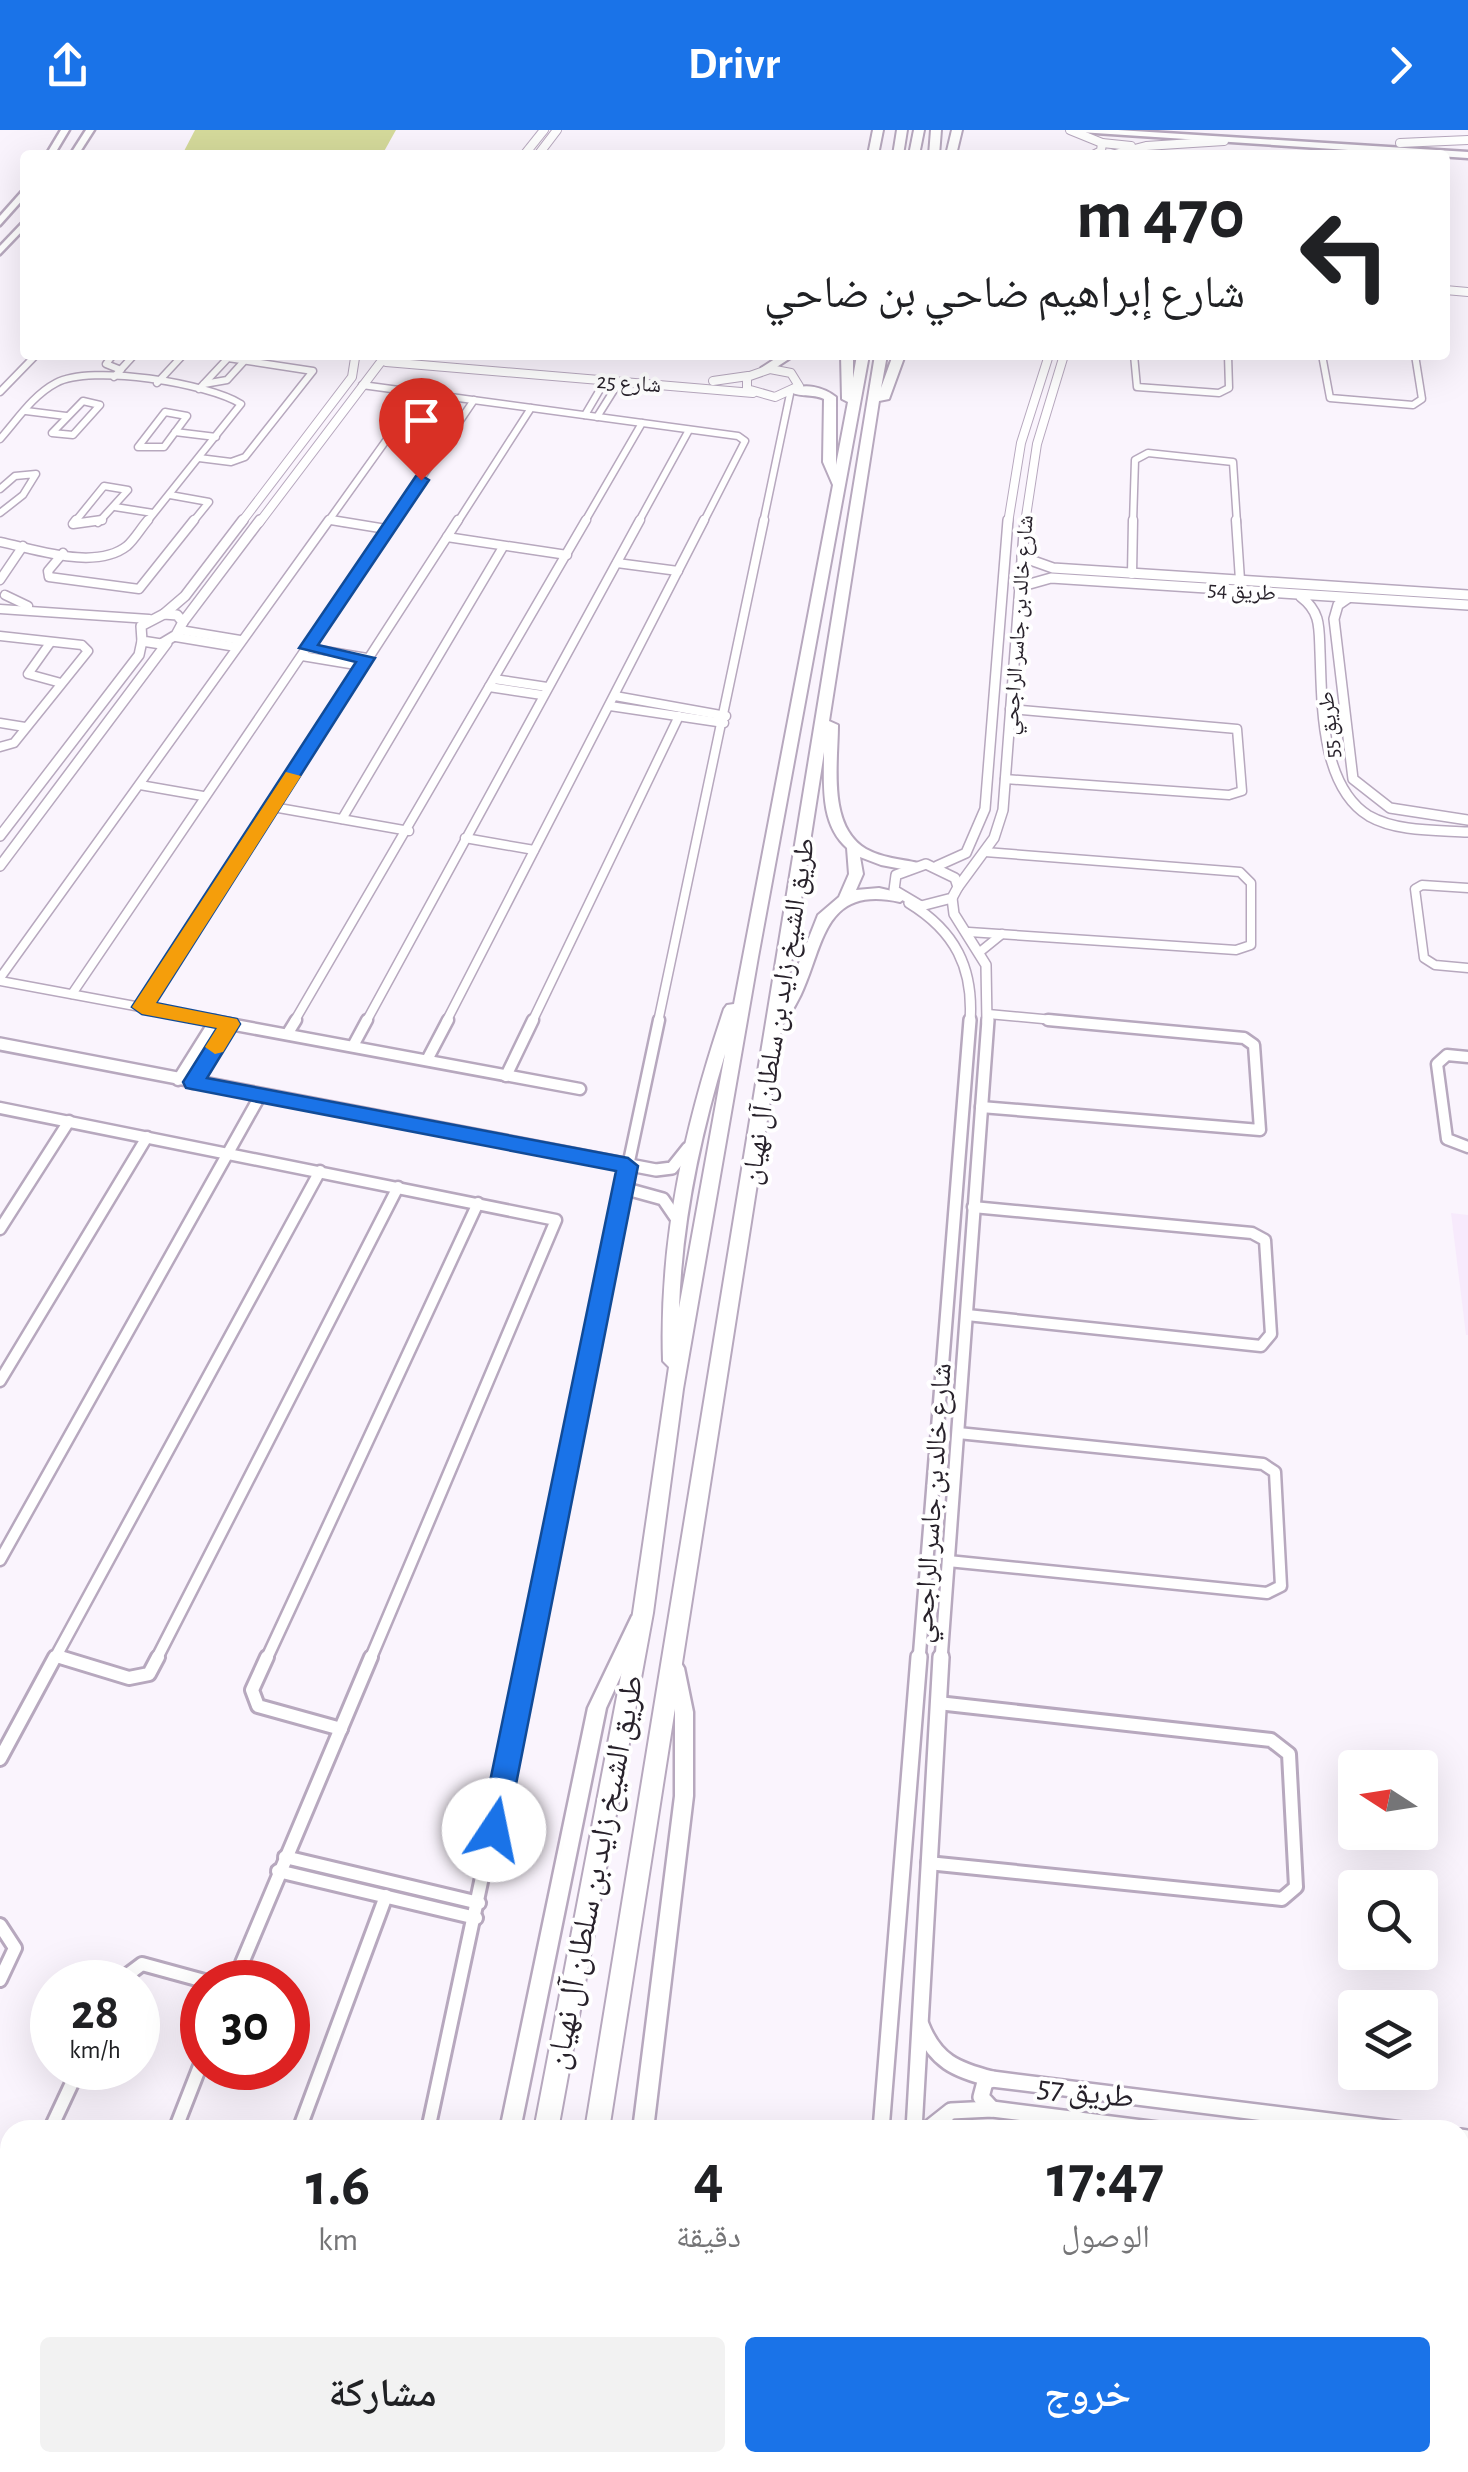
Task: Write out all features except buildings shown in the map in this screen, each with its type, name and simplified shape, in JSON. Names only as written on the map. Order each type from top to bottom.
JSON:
[{"type":"highway","points":[[765,370],[781,360]]},
{"type":"highway","points":[[847,360],[850,430]]},
{"type":"highway","name":"طريق الشيخ زايد بن سلطان آل نهيان","points":[[548,2120],[642,1614],[674,1389],[750,957],[862,360]]},
{"type":"highway","name":"طريق الشيخ زايد بن سلطان آل نهيان","points":[[600,2120],[675,1668],[772,1028],[880,360]]},
{"type":"highway","points":[[870,432],[897,360]]},
{"type":"highway","points":[[792,392],[820,390],[831,398],[829,462],[840,489]]},
{"type":"highway","points":[[830,685],[834,828],[852,851],[856,874],[846,898]]},
{"type":"highway","points":[[852,851],[913,866]]},
{"type":"highway","points":[[772,1028],[795,995],[825,915],[846,898],[870,892],[904,900]]},
{"type":"highway","points":[[674,1389],[670,1330],[678,1221],[691,1143],[750,957]]},
{"type":"main road","points":[[1080,130],[1381,150]]},
{"type":"main road","points":[[1177,130],[1400,143],[1468,143]]},
{"type":"main road","points":[[0,222],[20,197]]},
{"type":"main road","points":[[0,251],[20,229]]},
{"type":"main road","name":"طريق الشيخ زايد بن سلطان آل نهيان","points":[[512,2120],[597,1708],[642,1614]]},
{"type":"main road","name":"طريق الشيخ زايد بن سلطان آل نهيان","points":[[645,2120],[660,2023],[684,1796],[684,1712],[675,1668]]},
{"type":"street","points":[[528,150],[544,130]]},
{"type":"street","points":[[1070,130],[1102,143],[1146,146],[1224,141]]},
{"type":"street","points":[[1100,150],[1102,143]]},
{"type":"street","points":[[1130,150],[1146,146]]},
{"type":"street","points":[[0,392],[31,360]]},
{"type":"street","points":[[109,360],[106,364],[121,370]]},
{"type":"street","points":[[114,377],[130,360]]},
{"type":"street","points":[[157,383],[179,360]]},
{"type":"street","points":[[202,387],[223,360]]},
{"type":"street","points":[[202,387],[231,377],[245,360]]},
{"type":"street","points":[[200,458],[231,462],[245,457],[313,371],[252,360]]},
{"type":"street","points":[[29,606],[2,592],[0,607],[29,606],[118,622],[164,614],[185,596],[352,378],[354,360]]},
{"type":"street","name":"شارع 25","points":[[371,360],[765,396],[792,392]]},
{"type":"street","points":[[0,866],[362,385],[389,360]]},
{"type":"street","name":"شارع 25","points":[[476,360],[693,380],[748,376],[765,370]]},
{"type":"street","name":"شارع خالد بن جاسر الراجحي","points":[[937,866],[966,853],[981,821],[1015,466],[1047,360]]},
{"type":"street","name":"شارع خالد بن جاسر الراجحي","points":[[914,2120],[938,1703],[988,1014],[989,974],[982,951],[954,916],[955,892],[994,838],[1006,779],[1030,472],[1062,360]]},
{"type":"street","points":[[1134,360],[1137,387],[1218,393],[1230,388],[1228,360]]},
{"type":"street","points":[[1323,360],[1330,398],[1413,405],[1422,400],[1416,360]]},
{"type":"street","points":[[430,2120],[480,1903],[622,1188],[725,719],[786,427],[786,410],[800,382],[794,375],[765,370]]},
{"type":"street","points":[[0,439],[5,429],[50,386],[78,375],[202,387],[227,394],[241,404],[170,495],[118,552],[102,556],[64,553],[0,542]]},
{"type":"street","points":[[748,376],[744,384],[752,393]]},
{"type":"street","points":[[585,415],[605,381]]},
{"type":"street","points":[[597,416],[619,382]]},
{"type":"street","points":[[362,385],[738,436],[746,441],[427,1060]]},
{"type":"street","points":[[420,393],[0,979],[580,1089]]},
{"type":"street","points":[[765,396],[786,410]]},
{"type":"street","points":[[72,994],[474,400]]},
{"type":"street","points":[[26,412],[66,416],[83,402],[100,402],[73,435],[56,436],[52,433],[66,416]]},
{"type":"street","points":[[142,1007],[530,408]]},
{"type":"street","points":[[165,412],[188,414],[175,432],[160,449],[138,446],[165,412]]},
{"type":"street","points":[[288,1033],[642,423]]},
{"type":"street","points":[[353,1046],[689,430]]},
{"type":"street","points":[[175,432],[216,437]]},
{"type":"street","points":[[1021,443],[1037,444]]},
{"type":"street","points":[[1132,574],[1134,460],[1148,453],[1233,462],[1240,580]]},
{"type":"street","points":[[1015,466],[1026,465],[1030,472]]},
{"type":"street","points":[[0,489],[14,476],[36,474],[15,503],[0,513]]},
{"type":"street","points":[[104,486],[127,488],[115,507],[95,526],[73,524],[104,486]]},
{"type":"street","points":[[268,487],[270,492],[282,491]]},
{"type":"street","points":[[64,553],[48,571],[49,577],[139,589],[209,502],[170,495]]},
{"type":"street","points":[[115,507],[153,514]]},
{"type":"street","points":[[253,507],[268,510]]},
{"type":"street","points":[[330,520],[386,529]]},
{"type":"street","points":[[447,537],[567,555]]},
{"type":"street","points":[[2,574],[24,546]]},
{"type":"street","points":[[342,819],[503,547]]},
{"type":"street","name":"طريق 54","points":[[1022,557],[1064,574],[1468,605]]},
{"type":"street","points":[[616,562],[678,571]]},
{"type":"street","name":"طريق 54","points":[[1019,587],[1034,579],[1064,574],[1132,574],[1468,595]]},
{"type":"street","points":[[1292,594],[1310,602],[1318,617],[1334,619],[1338,606],[1348,598]]},
{"type":"street","points":[[164,614],[176,615],[177,633]]},
{"type":"street","name":"طريق 55","points":[[1318,617],[1332,765],[1344,794],[1368,815],[1389,822],[1468,832]]},
{"type":"street","points":[[0,836],[139,655],[140,638],[149,619]]},
{"type":"street","name":"طريق 55","points":[[1334,619],[1352,779],[1369,797],[1401,812],[1468,820]]},
{"type":"street","points":[[118,622],[140,638],[177,633],[238,643]]},
{"type":"street","points":[[0,636],[82,646],[88,652],[14,743],[0,747]]},
{"type":"street","points":[[50,643],[28,674],[61,683]]},
{"type":"street","points":[[305,652],[364,662]]},
{"type":"street","points":[[995,670],[1013,672]]},
{"type":"street","points":[[492,683],[545,691]]},
{"type":"street","points":[[994,684],[1012,685]]},
{"type":"street","points":[[613,701],[725,719]]},
{"type":"street","points":[[613,701],[679,716],[725,719]]},
{"type":"street","points":[[1006,779],[1229,795],[1242,791],[1237,729],[1010,709]]},
{"type":"street","points":[[506,1076],[679,716]]},
{"type":"street","points":[[0,723],[25,727]]},
{"type":"street","points":[[62,756],[66,762],[79,762]]},
{"type":"street","points":[[140,785],[203,796]]},
{"type":"street","points":[[38,789],[51,789],[54,795]]},
{"type":"street","points":[[273,806],[409,830]]},
{"type":"street","points":[[465,838],[534,850]]},
{"type":"street","points":[[994,838],[1015,854]]},
{"type":"street","points":[[969,932],[1236,950],[1251,945],[1251,883],[1240,872],[986,852]]},
{"type":"street","points":[[913,866],[937,866],[948,871],[955,892],[932,906],[904,900],[894,890],[896,876],[913,866]]},
{"type":"street","points":[[1468,888],[1422,884],[1415,889],[1424,958],[1435,965],[1468,968]]},
{"type":"street","name":"شارع خالد بن جاسر الراجحي","points":[[883,2120],[972,998],[970,969],[961,947],[941,924],[904,900]]},
{"type":"street","points":[[982,951],[988,941],[1008,932]]},
{"type":"street","points":[[981,1107],[1250,1132],[1260,1130],[1263,1123],[1254,1045],[1244,1038],[988,1014]]},
{"type":"street","points":[[178,1080],[215,1021]]},
{"type":"street","points":[[194,1082],[230,1024]]},
{"type":"street","points":[[0,1044],[628,1166],[672,1168],[691,1143]]},
{"type":"street","points":[[1468,1057],[1447,1055],[1437,1064],[1448,1139],[1468,1147]]},
{"type":"street","points":[[0,1560],[260,1096]]},
{"type":"street","points":[[0,1108],[556,1220],[243,1960]]},
{"type":"street","points":[[0,1229],[69,1121]]},
{"type":"street","points":[[0,1381],[147,1137]]},
{"type":"street","points":[[0,1759],[320,1171]]},
{"type":"street","points":[[56,1656],[130,1678],[150,1674],[398,1187]]},
{"type":"street","points":[[622,1188],[660,1195],[672,1205],[678,1221]]},
{"type":"street","points":[[340,1729],[258,1706],[252,1690],[478,1203]]},
{"type":"street","points":[[967,1315],[1262,1346],[1271,1334],[1265,1240],[1252,1233],[973,1206]]},
{"type":"street","points":[[942,1354],[952,1361],[963,1358]]},
{"type":"street","points":[[940,1384],[962,1386]]},
{"type":"street","points":[[948,1561],[1267,1593],[1280,1586],[1275,1472],[1263,1464],[958,1433]]},
{"type":"street","points":[[928,1864],[1282,1900],[1296,1887],[1289,1754],[1271,1740],[938,1703]]},
{"type":"street","points":[[284,1857],[480,1903]]},
{"type":"street","points":[[278,1871],[476,1918]]},
{"type":"street","points":[[303,2120],[386,1896]]},
{"type":"street","points":[[0,1925],[16,1948],[0,1980]]},
{"type":"street","name":"طريق 57","points":[[919,2019],[931,2054],[955,2070],[992,2079],[1322,2120]]},
{"type":"street","points":[[992,2079],[985,2082],[981,2097],[992,2109]]},
{"type":"street","points":[[55,2120],[69,2090]]},
{"type":"street","points":[[178,2120],[190,2090]]},
{"type":"street","name":"طريق 57","points":[[939,2120],[951,2111],[992,2109],[1079,2120]]},
{"type":"shaded area","points":[[1451,1213],[1468,1215],[1468,1335],[1466,1335]]},
{"type":"green space","points":[[195,130],[396,130],[385,150],[185,150]]},
{"type":"slow traffic","points":[[215,1047],[230,1024],[142,1007],[292,776]]},
{"type":"route","points":[[421,480],[307,648],[366,658],[142,1007],[230,1024],[194,1082],[628,1166],[494,1830]]}]
